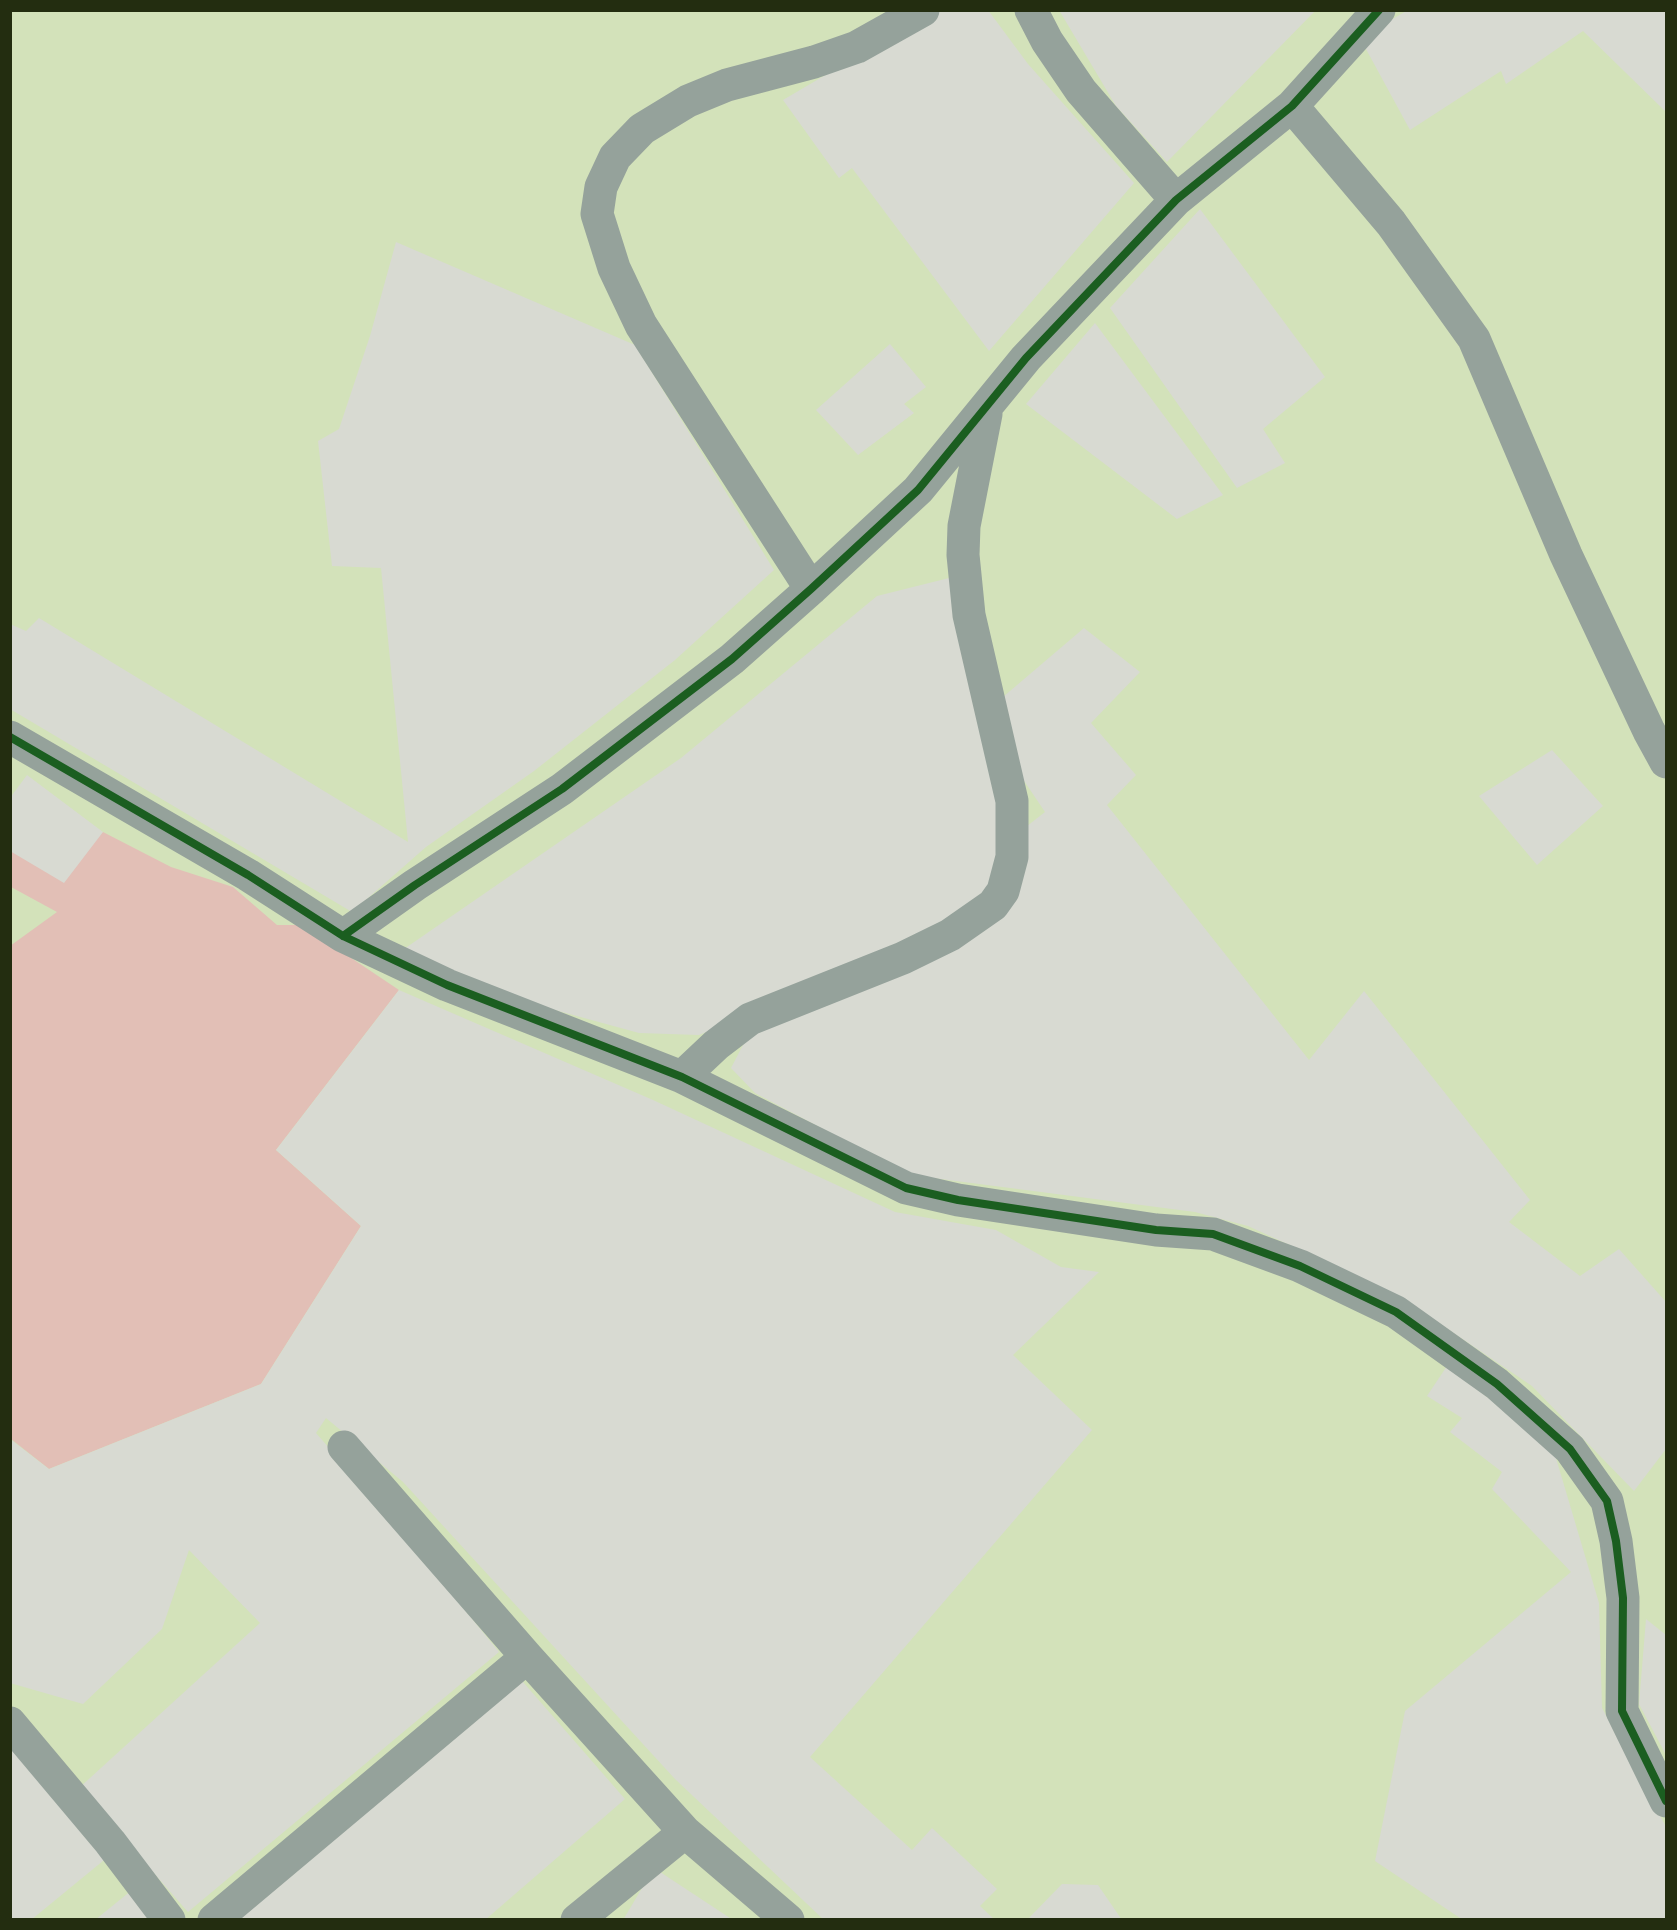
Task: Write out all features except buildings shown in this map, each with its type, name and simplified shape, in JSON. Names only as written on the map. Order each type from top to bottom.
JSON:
[{"type":"street","points":[[812,589],[641,325],[614,268],[597,214],[601,187],[615,158],[642,129],[688,101],[727,85],[814,62],[857,47],[923,10]]},
{"type":"street","points":[[1031,10],[1047,40],[1081,90],[1176,200]]},
{"type":"street","points":[[343,936],[414,885],[562,789],[732,659],[812,589],[918,490],[1026,358],[1176,200],[1292,106],[1378,10]]},
{"type":"street","points":[[1292,106],[1391,223],[1442,291],[1474,339],[1566,555],[1649,731],[1666,762]]},
{"type":"street","points":[[682,1077],[716,1045],[750,1019],[903,958],[950,935],[993,905],[1003,891],[1012,857],[1012,801],[969,615],[963,555],[964,526],[987,408]]},
{"type":"street","points":[[10,737],[248,875],[343,936],[447,985],[573,1032],[682,1077],[906,1188],[958,1200],[1156,1230],[1213,1234],[1300,1266],[1396,1312],[1497,1384],[1570,1449],[1607,1500],[1616,1540],[1623,1598],[1622,1711],[1666,1801]]},
{"type":"street","points":[[344,1447],[527,1657],[685,1832],[788,1920]]},
{"type":"street","points":[[214,1920],[527,1657]]},
{"type":"street","points":[[10,1723],[110,1842],[169,1920]]},
{"type":"street","points":[[577,1920],[685,1832]]},
{"type":"shaded area","points":[[103,832],[171,867],[233,887],[277,925],[302,925],[399,990],[276,1150],[361,1226],[261,1384],[49,1469],[11,1439],[10,946],[57,912],[11,887],[10,851]]},
{"type":"cycle path","points":[[343,936],[415,885],[562,789],[732,659],[811,589],[918,490],[1026,358],[1176,200],[1292,106],[1379,10]]},
{"type":"cycle path","points":[[10,737],[248,875],[343,936],[447,985],[682,1077],[906,1188],[958,1200],[1156,1230],[1213,1234],[1300,1266],[1396,1312],[1497,1384],[1570,1449],[1607,1501],[1616,1541],[1623,1598],[1622,1711],[1666,1801]]}]
